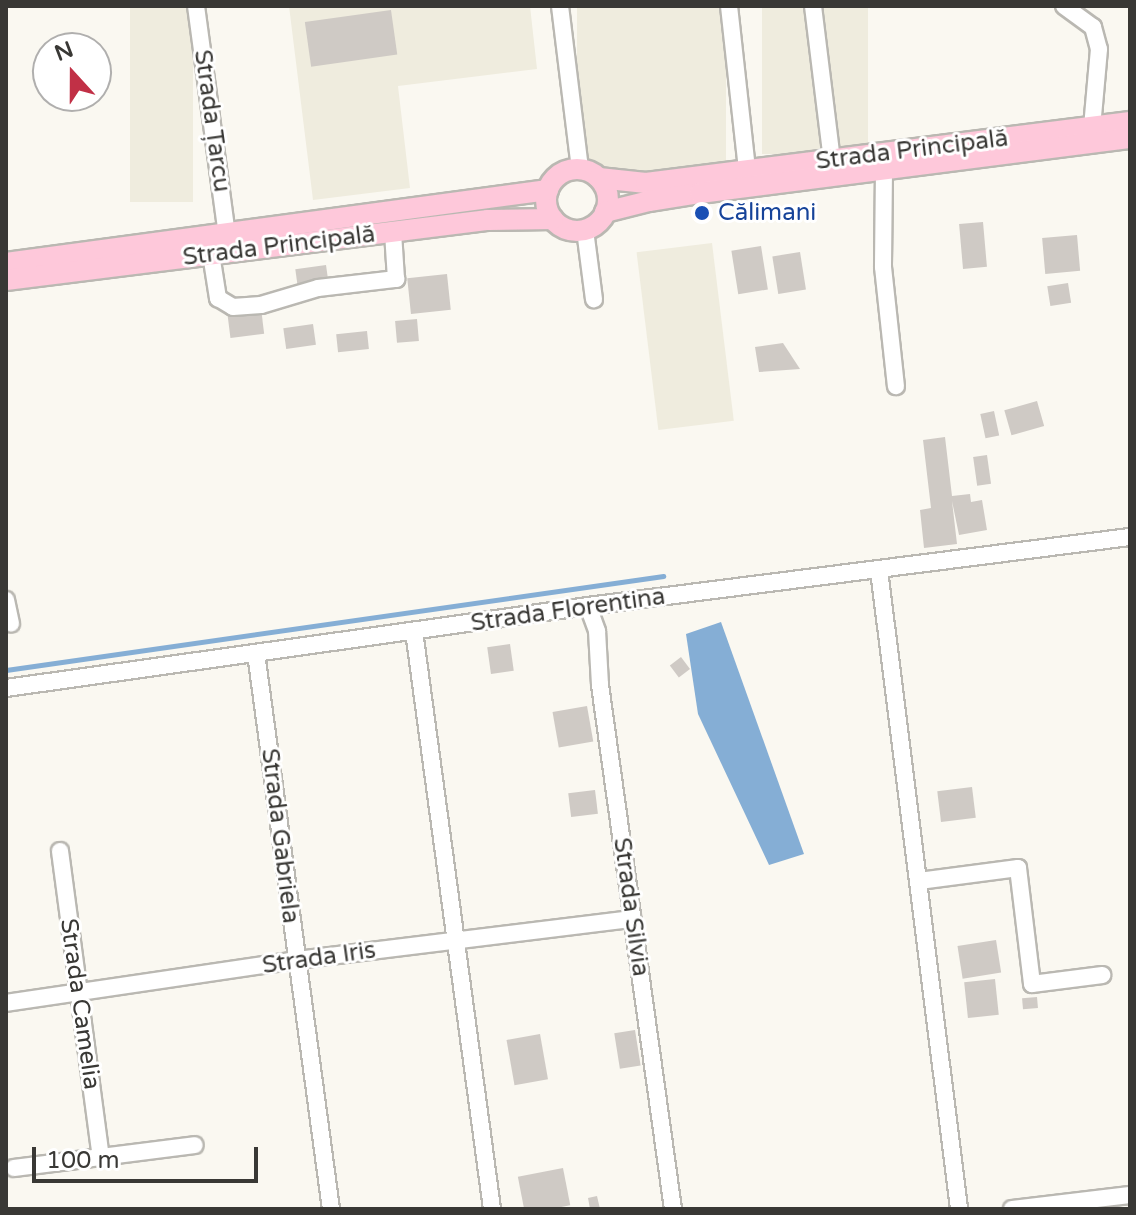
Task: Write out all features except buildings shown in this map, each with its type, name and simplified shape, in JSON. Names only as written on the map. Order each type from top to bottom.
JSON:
[{"type":"main road","name":"Strada Principală","points":[[589,174],[646,183],[1130,122]]},
{"type":"main road","name":"Strada Principală","points":[[605,212],[649,201],[1130,138]]},
{"type":"main road","points":[[589,174],[606,190],[605,212],[597,223],[585,230],[567,229],[553,219],[547,205],[548,190],[557,177],[589,174]]},
{"type":"main road","name":"Strada Principală","points":[[6,263],[548,190]]},
{"type":"main road","name":"Strada Principală","points":[[6,280],[488,220],[553,219]]},
{"type":"street","name":"Strada Țarcu","points":[[196,6],[227,235]]},
{"type":"street","points":[[560,6],[589,174]]},
{"type":"street","points":[[729,6],[747,170]]},
{"type":"street","points":[[813,6],[832,161]]},
{"type":"street","points":[[1064,6],[1093,27],[1099,49],[1092,127]]},
{"type":"street","points":[[884,169],[883,267],[896,386]]},
{"type":"street","points":[[585,230],[594,299]]},
{"type":"street","points":[[211,254],[218,298],[233,307],[261,305],[318,288],[396,279],[393,233]]},
{"type":"street","name":"Strada Florentina","points":[[6,688],[588,606],[1130,537]]},
{"type":"street","points":[[879,570],[959,1209]]},
{"type":"street","points":[[6,600],[11,623]]},
{"type":"street","name":"Strada Silvia","points":[[588,606],[598,639],[600,685],[673,1209]]},
{"type":"street","points":[[414,631],[492,1209]]},
{"type":"street","name":"Strada Gabriela","points":[[256,653],[331,1209]]},
{"type":"street","name":"Strada Camelia","points":[[60,851],[101,1157]]},
{"type":"street","points":[[919,881],[1018,868],[1032,984],[1102,975]]},
{"type":"street","name":"Strada Iris","points":[[6,1003],[297,960],[633,919]]},
{"type":"street","points":[[14,1168],[195,1145]]},
{"type":"street","points":[[1012,1209],[1130,1195]]},
{"type":"shaded area","points":[[130,6],[193,6],[193,202],[130,202]]},
{"type":"shaded area","points":[[289,6],[530,6],[537,69],[398,86],[410,188],[313,200]]},
{"type":"shaded area","points":[[577,6],[726,6],[726,178],[577,178]]},
{"type":"shaded area","points":[[762,6],[868,6],[868,154],[762,154]]},
{"type":"shaded area","points":[[712,243],[734,421],[658,430],[637,252]]},
{"type":"water","points":[[721,622],[804,854],[769,865],[698,714],[686,634]]},
{"type":"waterway","points":[[6,670],[663,576]]},
{"type":"place","name":"Călimani","points":[[702,213]]}]
